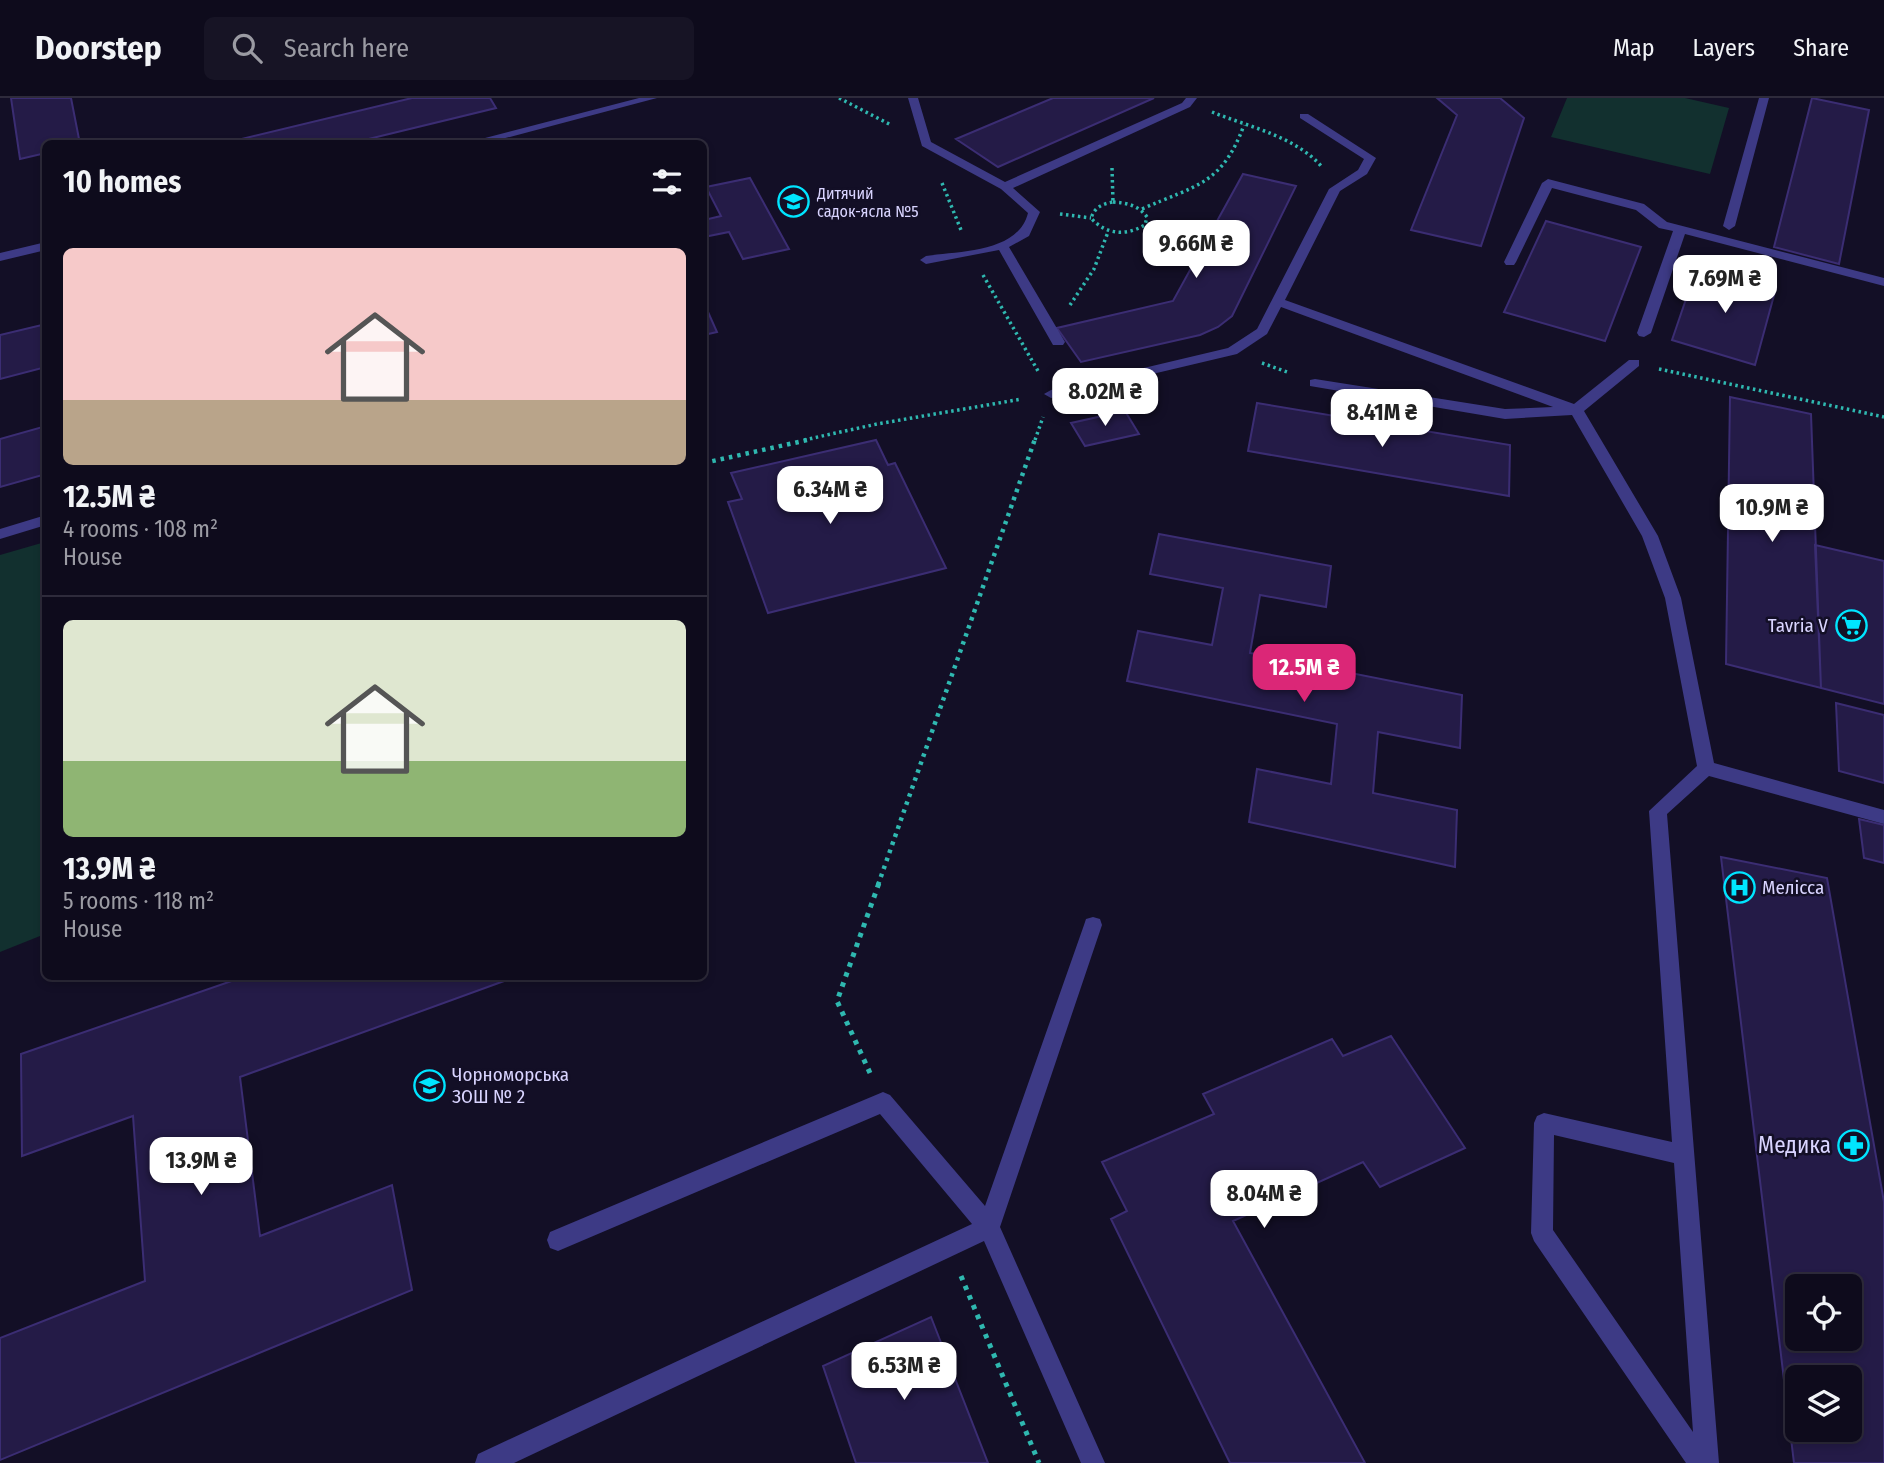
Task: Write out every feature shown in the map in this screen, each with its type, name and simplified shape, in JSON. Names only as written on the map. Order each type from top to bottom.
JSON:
[{"type":"lane","points":[[483,140],[652,98]]},
{"type":"lane","points":[[913,98],[926,144],[1005,187],[1034,212],[1032,224],[1024,235],[1002,245],[926,260]]},
{"type":"lane","points":[[1005,187],[1186,105],[1192,98]]},
{"type":"lane","points":[[1729,226],[1764,98]]},
{"type":"lane","points":[[1051,394],[1232,351],[1262,331],[1335,189],[1363,172],[1370,158],[1304,116]]},
{"type":"lane","points":[[1510,262],[1548,183],[1640,207],[1664,225],[1679,230],[1884,282]]},
{"type":"lane","points":[[1644,333],[1679,230]]},
{"type":"lane","points":[[1002,245],[1058,342]]},
{"type":"lane","points":[[0,255],[42,247]]},
{"type":"lane","points":[[1279,302],[1576,410],[1650,536],[1673,598],[1706,768]]},
{"type":"lane","points":[[1315,383],[1505,414],[1576,410],[1634,363]]},
{"type":"lane","points":[[0,534],[42,521]]},
{"type":"lane","points":[[1706,768],[1884,817]]},
{"type":"lane","points":[[1706,768],[1658,811],[1707,1463]]},
{"type":"lane","points":[[487,1463],[989,1227],[1093,925]]},
{"type":"lane","points":[[558,1240],[883,1102],[989,1227],[1093,1463]]},
{"type":"lane","points":[[1684,1155],[1544,1123],[1542,1233],[1700,1463]]},
{"type":"path","points":[[837,1001],[1051,394],[969,251],[926,144],[839,98]]},
{"type":"path","points":[[1212,105],[1210,112],[1276,136],[1317,159],[1335,189]]},
{"type":"path","points":[[1142,209],[1215,176],[1234,152],[1244,125]]},
{"type":"path","points":[[1129,203],[1142,209],[1147,217],[1145,225],[1136,231],[1123,234],[1108,232],[1096,226],[1091,218],[1093,210],[1101,204],[1129,203]]},
{"type":"path","points":[[1051,329],[1094,269],[1108,232]]},
{"type":"path","points":[[1232,351],[1315,383]]},
{"type":"path","points":[[1634,363],[1884,417]]},
{"type":"path","points":[[707,462],[877,424],[1051,394]]},
{"type":"green space","points":[[1567,98],[1685,98],[1729,108],[1710,174],[1551,137]]},
{"type":"green space","points":[[42,543],[42,935],[0,952],[0,555]]},
{"type":"building","points":[[11,98],[71,98],[79,140],[42,140],[42,154],[20,159]]},
{"type":"building","points":[[412,98],[490,98],[496,108],[364,140],[238,140]]},
{"type":"building","points":[[1053,98],[1154,98],[998,167],[956,139]]},
{"type":"building","points":[[1437,98],[1500,98],[1524,118],[1481,246],[1411,230],[1457,115]]},
{"type":"building","points":[[1812,98],[1869,110],[1839,264],[1774,247]]},
{"type":"building","points":[[1243,174],[1296,186],[1232,316],[1218,327],[1200,335],[1081,362],[1057,328],[1173,301]]},
{"type":"building","points":[[750,178],[789,249],[743,259],[729,232],[707,236],[707,219],[721,216],[707,187]]},
{"type":"building","points":[[1546,221],[1641,247],[1605,341],[1504,312]]},
{"type":"building","points":[[1697,267],[1776,288],[1755,365],[1672,340]]},
{"type":"building","points":[[707,310],[717,332],[707,334]]},
{"type":"building","points":[[42,325],[42,368],[0,379],[0,335]]},
{"type":"building","points":[[1730,397],[1811,414],[1821,688],[1726,664]]},
{"type":"building","points":[[1257,403],[1510,445],[1509,496],[1248,451]]},
{"type":"building","points":[[1125,411],[1139,434],[1085,446],[1071,423]]},
{"type":"building","points":[[42,427],[42,475],[0,487],[0,439]]},
{"type":"building","points":[[876,440],[888,465],[895,463],[946,568],[768,613],[728,502],[742,499],[731,473]]},
{"type":"building","points":[[1159,534],[1331,566],[1326,607],[1260,595],[1250,653],[1462,695],[1460,748],[1378,732],[1373,793],[1457,810],[1455,867],[1249,822],[1257,769],[1331,784],[1337,724],[1127,681],[1138,631],[1212,645],[1223,588],[1150,574]]},
{"type":"building","name":"Tavria V","points":[[1815,545],[1884,561],[1884,704],[1821,688]]},
{"type":"building","points":[[1836,703],[1884,715],[1884,783],[1839,771]]},
{"type":"building","points":[[1859,819],[1884,825],[1884,863],[1864,858]]},
{"type":"building","points":[[1721,857],[1827,878],[1884,1202],[1884,1463],[1794,1463],[1791,1442],[1862,1442],[1862,1365],[1785,1365],[1785,1388]]},
{"type":"building","points":[[234,980],[507,980],[240,1077],[260,1236],[392,1185],[412,1290],[0,1460],[0,1338],[145,1281],[133,1116],[22,1156],[21,1054]]},
{"type":"building","points":[[1391,1036],[1465,1148],[1380,1187],[1363,1162],[1233,1221],[1365,1463],[1230,1463],[1111,1219],[1127,1211],[1102,1162],[1214,1114],[1203,1094],[1332,1039],[1343,1056]]},
{"type":"building","points":[[931,1317],[988,1463],[856,1463],[823,1366]]},
{"type":"place","name":"Дитячий садок-ясла №5","points":[[794,202]]},
{"type":"place","name":"Tavria V","points":[[1851,625]]},
{"type":"place","name":"Мелісса","points":[[1739,887]]},
{"type":"place","name":"Чорноморська ЗОШ № 2","points":[[429,1085]]},
{"type":"place","name":"Медика","points":[[1854,1145]]}]
